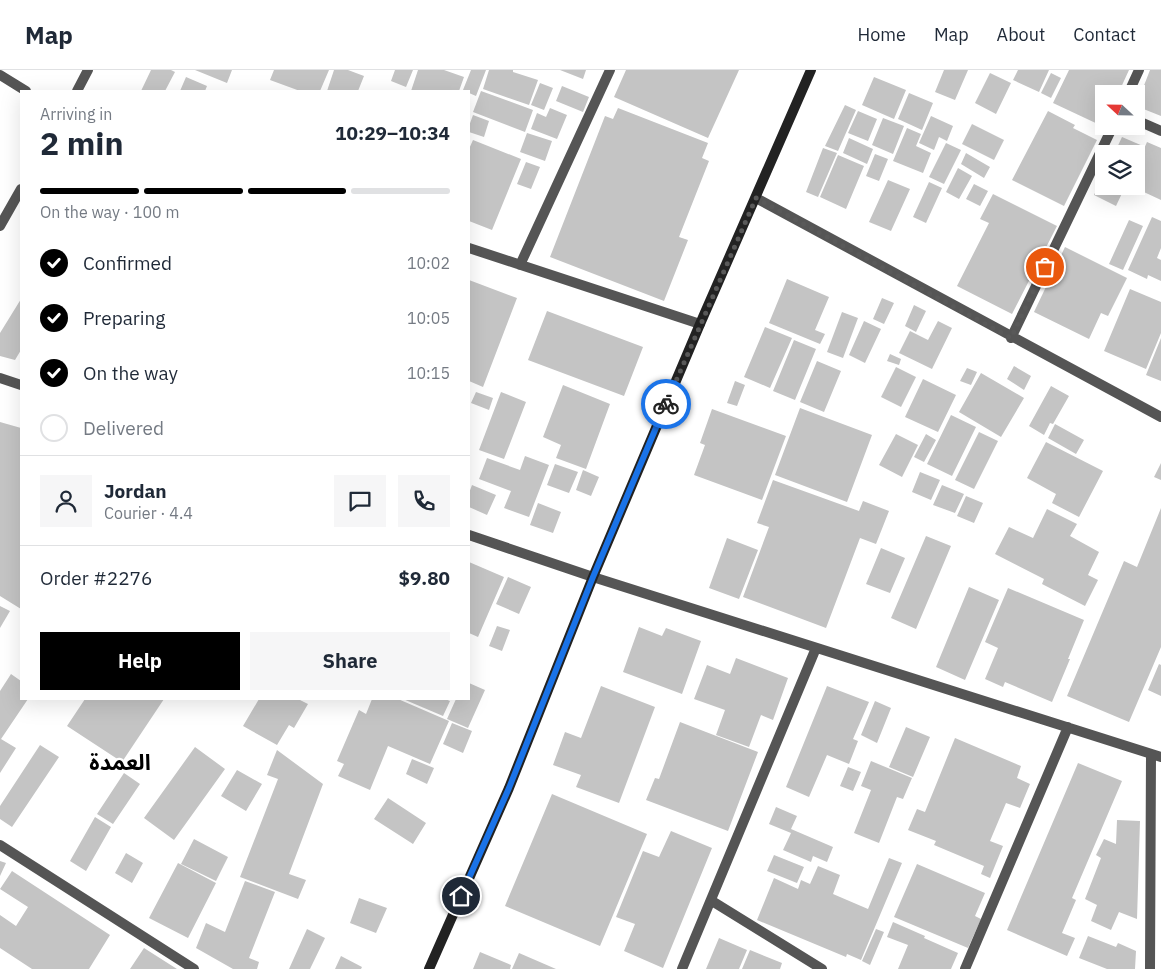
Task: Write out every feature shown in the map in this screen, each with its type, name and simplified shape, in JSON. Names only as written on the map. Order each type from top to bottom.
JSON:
[{"type":"street","points":[[78,90],[88,70]]},
{"type":"street","points":[[520,265],[610,70]]},
{"type":"street","points":[[429,969],[509,788],[593,577],[700,324],[811,70]]},
{"type":"street","points":[[1132,85],[1139,70]]},
{"type":"street","points":[[0,75],[24,90]]},
{"type":"street","points":[[1145,124],[1161,131]]},
{"type":"street","points":[[1011,338],[1109,135]]},
{"type":"street","points":[[0,226],[20,191]]},
{"type":"street","points":[[756,198],[1161,418]]},
{"type":"street","points":[[470,248],[700,324]]},
{"type":"street","points":[[0,378],[20,385]]},
{"type":"street","points":[[470,535],[593,577],[1156,755],[1150,969]]},
{"type":"street","points":[[682,969],[816,648]]},
{"type":"street","points":[[965,969],[1068,728]]},
{"type":"street","points":[[0,845],[194,969]]},
{"type":"street","points":[[712,901],[822,969]]},
{"type":"building","points":[[151,70],[171,70],[175,72],[166,90],[141,90]]},
{"type":"building","points":[[195,70],[232,70],[227,83]]},
{"type":"building","points":[[274,70],[329,70],[320,90],[297,90],[270,80]]},
{"type":"building","points":[[334,70],[348,70],[364,76],[358,90],[327,90]]},
{"type":"building","points":[[395,70],[413,70],[406,87],[391,81]]},
{"type":"building","points":[[418,70],[444,70],[464,77],[459,90],[411,90]]},
{"type":"building","points":[[471,70],[486,70],[476,96],[470,93],[470,90],[463,90]]},
{"type":"building","points":[[489,70],[513,70],[513,72],[538,80],[529,105],[483,89]]},
{"type":"building","points":[[560,70],[586,70],[583,79]]},
{"type":"building","points":[[626,70],[739,70],[708,138],[614,97]]},
{"type":"building","points":[[944,70],[968,70],[955,100],[935,92]]},
{"type":"building","points":[[1018,70],[1049,70],[1039,92],[1013,80]]},
{"type":"building","points":[[1069,70],[1129,70],[1122,85],[1095,85],[1095,123],[1053,103]]},
{"type":"building","points":[[1150,70],[1161,70],[1161,116],[1145,110],[1144,85]]},
{"type":"building","points":[[990,73],[1011,83],[996,114],[975,103]]},
{"type":"building","points":[[1051,73],[1061,78],[1051,98],[1041,93]]},
{"type":"building","points":[[186,77],[207,86],[205,90],[180,90]]},
{"type":"building","points":[[874,77],[906,90],[894,119],[862,105]]},
{"type":"building","points":[[540,83],[553,88],[544,110],[531,105]]},
{"type":"building","points":[[562,86],[589,97],[583,112],[556,101]]},
{"type":"building","points":[[481,91],[533,110],[525,132],[473,112]]},
{"type":"building","points":[[909,93],[933,103],[922,130],[898,119]]},
{"type":"building","points":[[845,105],[856,110],[838,151],[825,146]]},
{"type":"building","points":[[550,108],[567,115],[557,139],[531,129],[537,113],[546,117]]},
{"type":"building","points":[[618,108],[708,143],[702,158],[709,161],[679,237],[688,240],[664,301],[550,257],[605,116],[613,119]]},
{"type":"building","points":[[858,111],[877,119],[868,141],[848,133]]},
{"type":"building","points":[[1048,111],[1075,125],[1073,128],[1097,140],[1064,206],[1012,180]]},
{"type":"building","points":[[473,115],[489,121],[484,137],[470,132],[470,123]]},
{"type":"building","points":[[931,116],[953,126],[947,141],[939,137],[934,150],[919,143]]},
{"type":"building","points":[[883,118],[904,126],[893,154],[872,145]]},
{"type":"building","points":[[972,124],[1004,140],[994,160],[962,144]]},
{"type":"building","points":[[907,128],[921,134],[916,146],[931,153],[923,173],[893,161]]},
{"type":"building","points":[[527,133],[552,141],[545,161],[520,152]]},
{"type":"building","points":[[1122,137],[1141,145],[1118,145]]},
{"type":"building","points":[[849,138],[873,149],[867,164],[843,153]]},
{"type":"building","points":[[473,140],[521,159],[492,230],[470,221],[470,147]]},
{"type":"building","points":[[1147,142],[1161,148],[1161,200],[1145,193],[1145,147]]},
{"type":"building","points":[[946,143],[961,150],[944,184],[929,177]]},
{"type":"building","points":[[823,148],[837,153],[818,197],[806,192]]},
{"type":"building","points":[[966,153],[990,167],[984,178],[961,164]]},
{"type":"building","points":[[875,154],[888,159],[879,181],[866,176]]},
{"type":"building","points":[[838,155],[864,166],[846,209],[820,197]]},
{"type":"building","points":[[526,162],[540,167],[531,189],[517,184]]},
{"type":"building","points":[[958,168],[972,176],[959,199],[946,192]]},
{"type":"building","points":[[888,180],[910,189],[891,231],[869,222]]},
{"type":"building","points":[[929,182],[942,188],[926,223],[913,217]]},
{"type":"building","points":[[974,184],[988,191],[980,206],[966,199]]},
{"type":"building","points":[[1095,193],[1095,195],[1121,195],[1116,206],[1094,195]]},
{"type":"building","points":[[993,194],[1057,226],[1012,314],[957,286],[989,223],[980,219]]},
{"type":"building","points":[[1152,217],[1161,221],[1161,248],[1157,258],[1161,260],[1161,281],[1148,275],[1147,279],[1128,270]]},
{"type":"building","points":[[1129,220],[1143,226],[1123,270],[1109,264]]},
{"type":"building","points":[[1065,247],[1127,278],[1108,316],[1101,313],[1089,339],[1034,312]]},
{"type":"building","points":[[787,279],[829,297],[815,330],[825,334],[820,344],[769,323]]},
{"type":"building","points":[[470,280],[517,298],[483,387],[470,381]]},
{"type":"building","points":[[1130,289],[1161,302],[1161,333],[1146,369],[1104,351]]},
{"type":"building","points":[[882,298],[894,303],[884,324],[873,319]]},
{"type":"building","points":[[20,301],[20,352],[15,360],[0,356],[0,333]]},
{"type":"building","points":[[914,305],[926,311],[916,332],[905,326]]},
{"type":"building","points":[[547,311],[643,347],[624,396],[528,360]]},
{"type":"building","points":[[842,312],[858,318],[843,358],[827,352]]},
{"type":"building","points":[[864,321],[881,329],[865,363],[849,355]]},
{"type":"building","points":[[938,321],[952,328],[932,369],[899,353],[910,331],[928,340]]},
{"type":"building","points":[[765,327],[792,338],[770,388],[744,377]]},
{"type":"building","points":[[1161,338],[1161,381],[1146,375]]},
{"type":"building","points":[[794,340],[816,349],[795,400],[773,391]]},
{"type":"building","points":[[890,354],[901,359],[899,365],[887,361]]},
{"type":"building","points":[[817,361],[841,371],[824,412],[800,402]]},
{"type":"building","points":[[1014,366],[1031,376],[1024,390],[1007,379]]},
{"type":"building","points":[[896,367],[916,377],[901,407],[881,397]]},
{"type":"building","points":[[967,368],[977,372],[971,385],[960,381]]},
{"type":"building","points":[[981,373],[1024,398],[1001,437],[959,412]]},
{"type":"building","points":[[923,379],[956,395],[938,432],[905,417]]},
{"type":"building","points":[[735,381],[745,385],[737,406],[727,403]]},
{"type":"building","points":[[563,385],[610,404],[586,469],[556,458],[561,445],[543,437]]},
{"type":"building","points":[[1051,386],[1069,396],[1053,424],[1050,423],[1044,435],[1029,426]]},
{"type":"building","points":[[476,392],[493,398],[489,410],[471,403]]},
{"type":"building","points":[[501,392],[526,402],[504,459],[479,450]]},
{"type":"building","points":[[800,408],[872,435],[847,502],[775,475]]},
{"type":"building","points":[[712,409],[786,436],[762,500],[694,475],[705,445],[700,443]]},
{"type":"building","points":[[951,415],[976,427],[952,476],[927,464]]},
{"type":"building","points":[[0,422],[20,428],[20,608],[0,596]]},
{"type":"building","points":[[1055,424],[1084,440],[1076,454],[1048,438]]},
{"type":"building","points":[[979,432],[998,441],[974,489],[955,480]]},
{"type":"building","points":[[896,434],[918,445],[902,477],[879,465]]},
{"type":"building","points":[[926,434],[936,440],[924,462],[914,457]]},
{"type":"building","points":[[1046,442],[1103,471],[1079,517],[1052,503],[1056,494],[1027,478]]},
{"type":"building","points":[[525,456],[549,465],[529,517],[504,508],[511,491],[479,479],[487,458],[520,470]]},
{"type":"building","points":[[1161,463],[1161,480],[1154,477]]},
{"type":"building","points":[[555,464],[578,472],[569,493],[547,485]]},
{"type":"building","points":[[583,470],[599,477],[591,496],[576,490]]},
{"type":"building","points":[[920,472],[940,480],[931,500],[912,492]]},
{"type":"building","points":[[773,480],[859,511],[863,501],[889,511],[876,544],[860,538],[826,628],[743,597],[769,527],[757,523]]},
{"type":"building","points":[[472,485],[496,495],[487,515],[470,507],[470,490]]},
{"type":"building","points":[[942,485],[964,494],[955,513],[933,505]]},
{"type":"building","points":[[966,496],[983,503],[974,523],[957,516]]},
{"type":"building","points":[[538,503],[561,512],[553,533],[530,525]]},
{"type":"building","points":[[1161,508],[1161,647],[1129,722],[1067,696],[1124,561],[1137,567]]},
{"type":"building","points":[[1047,509],[1077,524],[1070,536],[1099,552],[1088,575],[1098,580],[1085,606],[1042,584],[1044,579],[995,554],[1009,527],[1033,538]]},
{"type":"building","points":[[926,536],[951,546],[916,629],[891,618]]},
{"type":"building","points":[[727,538],[758,550],[739,599],[709,588]]},
{"type":"building","points":[[881,548],[905,558],[890,593],[866,584]]},
{"type":"building","points":[[470,562],[504,577],[478,637],[470,633]]},
{"type":"building","points":[[508,577],[531,587],[519,614],[496,604]]},
{"type":"building","points":[[969,587],[999,600],[965,680],[936,667]]},
{"type":"building","points":[[1008,588],[1084,620],[1052,702],[1005,682],[1003,687],[985,679],[998,648],[985,642]]},
{"type":"building","points":[[0,606],[10,611],[0,628]]},
{"type":"building","points":[[497,626],[510,630],[502,651],[489,646]]},
{"type":"building","points":[[639,627],[662,636],[666,628],[701,641],[682,694],[623,672]]},
{"type":"building","points":[[736,658],[788,678],[773,720],[761,715],[749,747],[716,735],[725,710],[694,699],[707,665],[730,674]]},
{"type":"building","points":[[1159,664],[1161,665],[1161,696],[1148,690]]},
{"type":"building","points":[[11,674],[20,680],[20,700],[27,700],[1,739],[16,748],[0,773],[0,691]]},
{"type":"building","points":[[470,683],[485,690],[468,728],[447,719],[456,700],[470,700]]},
{"type":"building","points":[[601,686],[655,707],[619,803],[576,787],[581,775],[553,765],[565,732],[581,738]]},
{"type":"building","points":[[827,686],[869,702],[853,739],[858,741],[849,764],[827,755],[809,797],[786,787]]},
{"type":"building","points":[[84,700],[163,700],[122,762],[67,726]]},
{"type":"building","points":[[258,700],[300,700],[308,704],[294,728],[289,725],[277,745],[243,726]]},
{"type":"building","points":[[372,700],[400,700],[449,721],[430,764],[388,746],[370,790],[338,776],[344,764],[337,761],[359,710],[366,714]]},
{"type":"building","points":[[405,700],[450,701],[443,716]]},
{"type":"building","points":[[875,701],[891,708],[877,743],[861,735]]},
{"type":"building","points":[[680,722],[758,752],[728,831],[646,800],[655,778],[659,779]]},
{"type":"building","points":[[452,723],[472,731],[463,753],[443,744]]},
{"type":"building","points":[[906,727],[930,737],[913,777],[889,767]]},
{"type":"building","points":[[955,738],[1021,766],[1017,778],[1030,784],[1020,808],[1006,803],[990,841],[1003,846],[990,878],[981,874],[984,866],[934,845],[936,841],[908,830],[917,809],[925,812]]},
{"type":"building","points":[[40,745],[59,757],[12,827],[0,819],[0,806]]},
{"type":"building","points":[[195,747],[225,769],[174,840],[144,818]]},
{"type":"building","points":[[277,750],[323,784],[289,874],[306,880],[298,899],[240,877],[278,779],[267,775]]},
{"type":"building","points":[[412,759],[434,768],[427,784],[406,774]]},
{"type":"building","points":[[871,761],[912,778],[903,799],[897,797],[879,843],[854,833],[871,790],[861,786]]},
{"type":"building","points":[[1078,763],[1122,781],[1072,898],[1076,900],[1062,933],[1075,938],[1067,956],[1007,930]]},
{"type":"building","points":[[848,767],[861,772],[853,791],[840,786]]},
{"type":"building","points":[[237,770],[262,784],[246,811],[221,796]]},
{"type":"building","points":[[124,773],[140,784],[113,824],[97,814]]},
{"type":"building","points":[[552,794],[647,834],[600,946],[505,906]]},
{"type":"building","points":[[388,798],[426,823],[413,844],[374,819]]},
{"type":"building","points":[[776,807],[797,816],[791,829],[833,847],[827,862],[813,856],[811,862],[783,850],[791,833],[769,824]]},
{"type":"building","points":[[95,817],[111,827],[86,871],[70,861]]},
{"type":"building","points":[[1117,820],[1140,821],[1137,919],[1119,912],[1111,930],[1091,921],[1097,905],[1085,899],[1101,858],[1096,855],[1104,839],[1116,844]]},
{"type":"building","points":[[671,831],[712,848],[663,968],[624,951],[635,924],[616,917],[643,851],[659,857]]},
{"type":"building","points":[[194,839],[228,857],[216,881],[181,864]]},
{"type":"building","points":[[126,853],[143,863],[132,883],[115,873]]},
{"type":"building","points":[[774,855],[804,867],[797,883],[767,871]]},
{"type":"building","points":[[889,858],[902,863],[861,960],[847,954],[846,957],[757,920],[774,878],[798,889],[801,880],[810,884],[818,866],[840,875],[833,894],[868,909]]},
{"type":"building","points":[[0,861],[6,863],[0,876]]},
{"type":"building","points":[[178,863],[216,883],[188,938],[149,918]]},
{"type":"building","points":[[917,864],[985,893],[975,916],[981,919],[968,948],[894,917]]},
{"type":"building","points":[[12,871],[110,935],[89,969],[32,969],[0,948],[0,915],[16,926],[28,907],[0,889]]},
{"type":"building","points":[[245,881],[275,892],[249,958],[259,962],[257,969],[233,969],[196,948],[206,923],[225,932]]},
{"type":"building","points":[[359,898],[387,908],[376,933],[350,923]]},
{"type":"building","points":[[893,922],[958,953],[951,969],[898,969],[908,945],[887,937]]},
{"type":"building","points":[[307,929],[325,938],[310,969],[289,969]]},
{"type":"building","points":[[876,929],[884,932],[870,965],[862,961]]},
{"type":"building","points":[[1088,936],[1116,947],[1118,943],[1136,951],[1135,969],[1107,969],[1079,958]]},
{"type":"building","points":[[719,938],[747,950],[739,969],[706,969]]},
{"type":"building","points":[[144,948],[177,969],[130,969]]},
{"type":"building","points":[[750,950],[782,963],[780,969],[742,969]]},
{"type":"building","points":[[480,952],[511,965],[510,969],[473,969]]},
{"type":"building","points":[[519,953],[556,969],[512,969]]},
{"type":"building","points":[[341,956],[362,967],[361,969],[335,969]]},
{"type":"way so far","points":[[666,404],[756,198],[1011,338],[1045,267]]},
{"type":"district","name":"العمدة","points":[[120,762]]},
{"type":"route","points":[[461,896],[509,788],[593,577],[666,404]]}]
